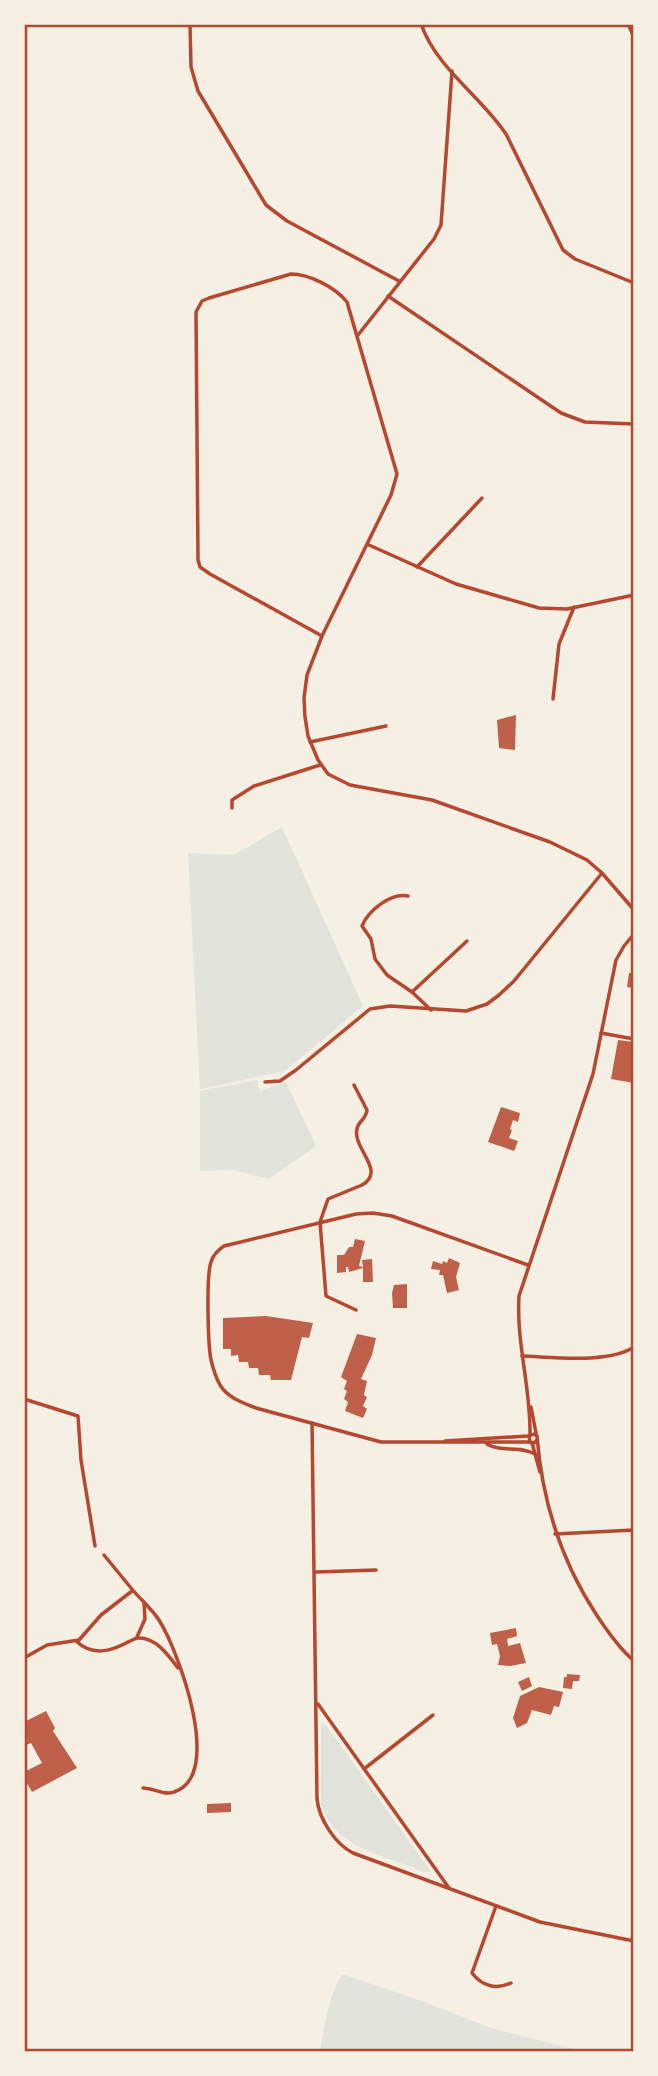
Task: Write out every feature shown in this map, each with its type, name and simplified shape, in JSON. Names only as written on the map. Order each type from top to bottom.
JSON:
[{"type":"street","points":[[190,24],[192,72],[198,91],[266,205],[287,221],[398,281]]},
{"type":"street","points":[[421,24],[433,49],[506,134],[563,250],[575,259],[634,283]]},
{"type":"street","points":[[628,24],[634,37]]},
{"type":"street","points":[[358,334],[434,239],[441,225],[452,71]]},
{"type":"street","points":[[322,636],[210,575],[199,563],[195,315],[202,301],[209,298],[281,276],[298,274],[345,299],[358,334],[397,474],[391,495],[310,666],[305,688],[305,717],[310,743],[321,764],[334,778],[350,785],[432,800],[550,842],[587,860],[634,910]]},
{"type":"street","points":[[388,296],[561,413],[585,422],[634,424]]},
{"type":"street","points":[[416,567],[482,498]]},
{"type":"street","points":[[368,544],[466,588],[533,606],[549,609],[574,607],[634,595]]},
{"type":"street","points":[[553,699],[559,644],[574,607]]},
{"type":"street","points":[[310,743],[386,726]]},
{"type":"street","points":[[232,807],[233,800],[254,786],[321,764]]},
{"type":"street","points":[[265,1082],[280,1081],[296,1070],[370,1009],[390,1006],[466,1012],[482,1006],[499,995],[529,963],[602,873]]},
{"type":"street","points":[[408,896],[402,894],[391,898],[375,909],[362,926],[372,939],[378,965],[392,980],[412,992],[431,1010]]},
{"type":"street","points":[[634,934],[616,960],[593,1074],[528,1265],[518,1310],[522,1356],[541,1474],[555,1534],[580,1590],[619,1646],[634,1661]]},
{"type":"street","points":[[412,992],[467,941]]},
{"type":"street","points":[[601,1032],[634,1039]]},
{"type":"street","points":[[354,1085],[367,1111],[356,1134],[370,1165],[370,1177],[368,1182],[328,1199],[320,1222],[326,1296],[356,1310]]},
{"type":"street","points":[[528,1265],[382,1214],[356,1214],[224,1246],[212,1259],[209,1276],[210,1351],[219,1384],[228,1394],[246,1404],[378,1441],[531,1443],[537,1440]]},
{"type":"street","points":[[522,1356],[607,1356],[624,1353],[634,1347]]},
{"type":"street","points":[[24,1399],[78,1416],[81,1461],[95,1546]]},
{"type":"street","points":[[530,1401],[529,1436],[541,1474]]},
{"type":"street","points":[[312,1423],[317,1804],[334,1836],[352,1853],[540,1922],[634,1941]]},
{"type":"street","points":[[486,1441],[536,1434]]},
{"type":"street","points":[[486,1441],[498,1449],[523,1449],[535,1454]]},
{"type":"street","points":[[555,1534],[634,1530]]},
{"type":"street","points":[[104,1555],[165,1631],[189,1696],[197,1736],[198,1755],[186,1783],[176,1792],[165,1793],[143,1788]]},
{"type":"street","points":[[315,1572],[376,1570]]},
{"type":"street","points":[[24,1658],[47,1645],[76,1641],[101,1615],[132,1590]]},
{"type":"street","points":[[76,1641],[95,1652],[110,1650],[137,1637],[145,1619],[144,1602]]},
{"type":"street","points":[[137,1637],[156,1644],[181,1673]]},
{"type":"street","points":[[316,1702],[450,1889]]},
{"type":"street","points":[[364,1769],[432,1716]]},
{"type":"street","points":[[495,1906],[472,1973],[489,1986],[501,1988],[511,1983]]},
{"type":"shaded area","points":[[282,827],[363,1006],[285,1071],[200,1089],[188,853],[234,855]]},
{"type":"shaded area","points":[[257,1080],[260,1091],[286,1082],[316,1146],[269,1179],[234,1170],[200,1171],[200,1091]]},
{"type":"shaded area","points":[[321,1723],[326,1725],[431,1872],[424,1872],[378,1855],[349,1841],[327,1818],[321,1803]]},
{"type":"shaded area","points":[[342,1974],[491,2028],[582,2051],[320,2051],[330,2002]]},
{"type":"building","points":[[516,715],[515,750],[499,748],[497,720]]},
{"type":"building","points":[[629,973],[634,973],[634,988],[627,987]]},
{"type":"building","points":[[618,1040],[634,1042],[634,1083],[611,1079]]},
{"type":"building","points":[[501,1107],[520,1113],[518,1122],[513,1120],[510,1129],[509,1138],[518,1141],[514,1151],[488,1142]]},
{"type":"building","points":[[355,1239],[365,1241],[359,1266],[363,1267],[362,1260],[372,1259],[373,1282],[363,1282],[363,1268],[349,1272],[346,1267],[346,1272],[337,1273],[337,1255],[344,1255],[349,1247],[353,1247]]},
{"type":"building","points":[[449,1258],[460,1263],[456,1277],[459,1290],[447,1293],[443,1275],[439,1275],[440,1270],[431,1269],[433,1261],[442,1264],[443,1261],[447,1263]]},
{"type":"building","points":[[407,1284],[407,1308],[393,1308],[394,1285]]},
{"type":"building","points":[[266,1316],[313,1323],[309,1338],[302,1337],[291,1380],[271,1380],[270,1375],[259,1375],[258,1368],[249,1368],[248,1362],[239,1362],[238,1355],[231,1356],[231,1349],[223,1349],[223,1318]]},
{"type":"building","points":[[357,1334],[376,1338],[361,1379],[367,1381],[364,1395],[367,1397],[363,1406],[367,1409],[363,1418],[345,1411],[348,1402],[344,1399],[347,1391],[344,1389],[347,1381],[341,1377]]},
{"type":"building","points":[[516,1628],[517,1636],[507,1639],[508,1646],[520,1643],[526,1663],[498,1665],[500,1656],[497,1644],[492,1645],[490,1633]]},
{"type":"building","points":[[567,1674],[580,1675],[579,1681],[573,1681],[572,1689],[563,1688]]},
{"type":"building","points":[[529,1677],[532,1686],[522,1691],[518,1682]]},
{"type":"building","points":[[539,1687],[563,1692],[559,1707],[554,1706],[551,1715],[532,1710],[527,1723],[517,1728],[513,1718],[520,1696]]},
{"type":"building","points":[[46,1711],[55,1728],[53,1731],[77,1768],[32,1792],[24,1778],[24,1772],[42,1763],[31,1743],[26,1745],[24,1742],[24,1722]]},
{"type":"building","points":[[231,1803],[231,1812],[207,1813],[207,1804]]}]
